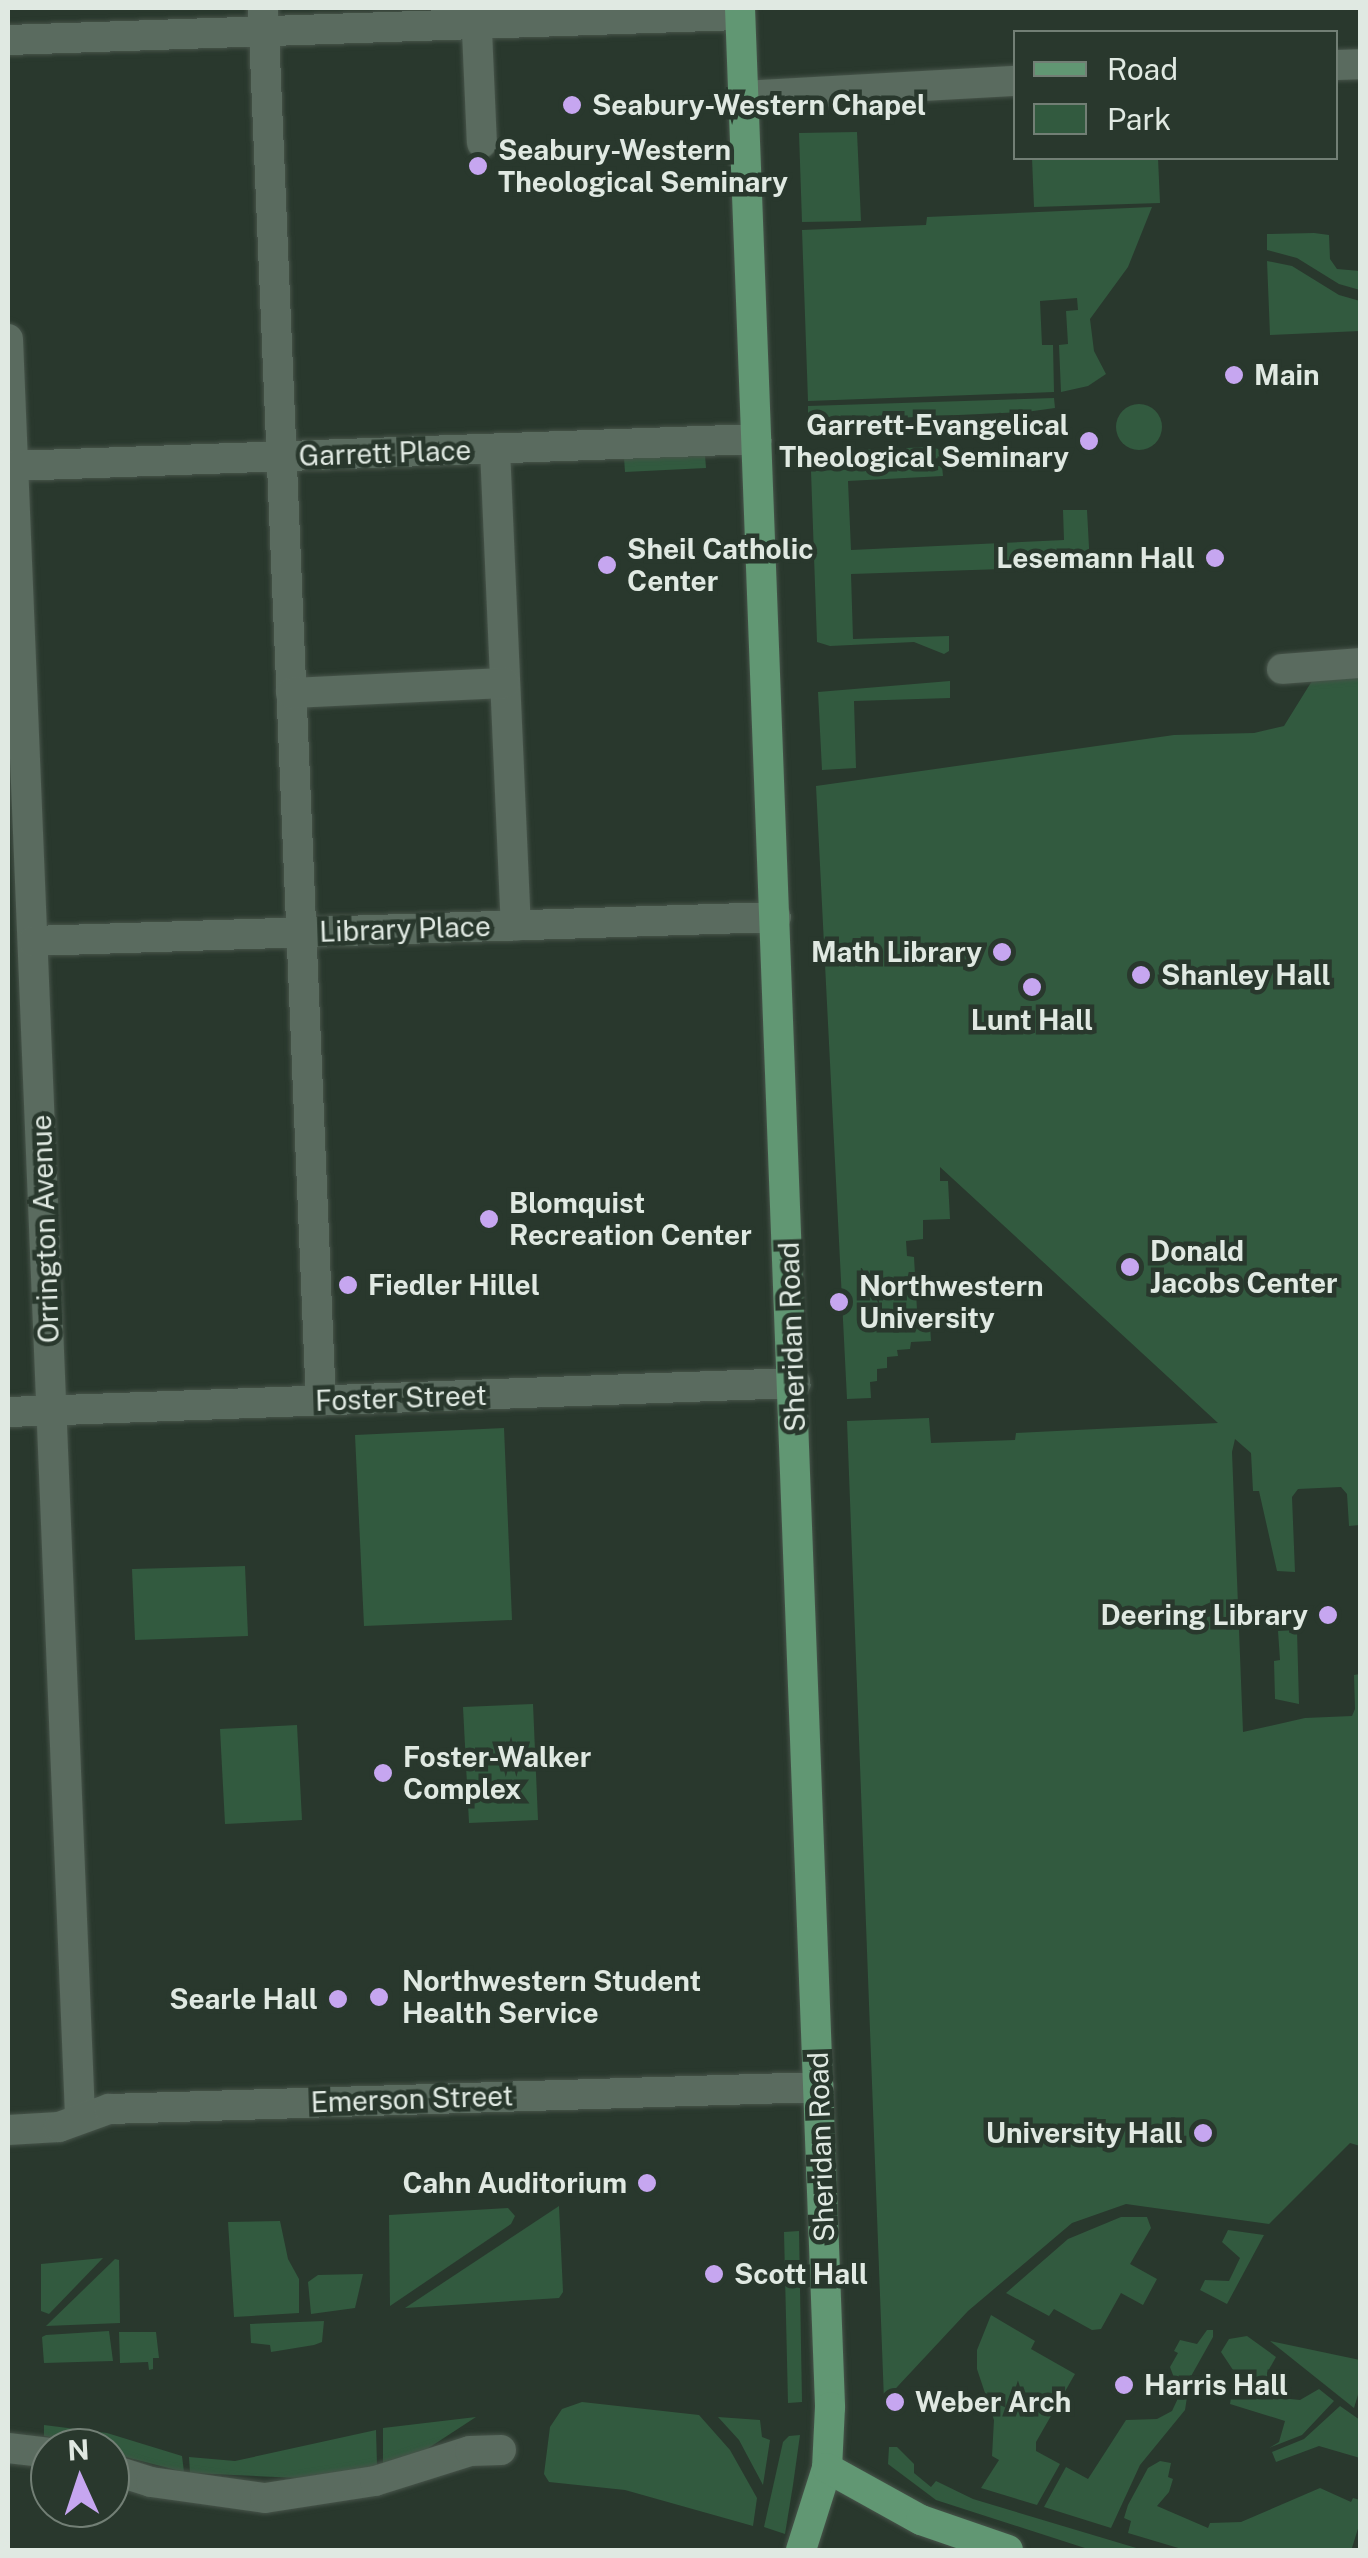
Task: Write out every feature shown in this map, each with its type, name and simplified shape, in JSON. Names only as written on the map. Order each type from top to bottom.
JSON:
[{"type":"main road","name":"Sheridan Road","points":[[740,11],[830,2424],[827,2468],[801,2550]]},
{"type":"main road","points":[[827,2468],[921,2520],[1008,2550]]},
{"type":"street","points":[[8,40],[264,19],[740,11]]},
{"type":"street","points":[[476,16],[482,144]]},
{"type":"street","points":[[264,19],[321,1401]]},
{"type":"street","points":[[744,96],[1013,81]]},
{"type":"street","name":"Orrington Avenue","points":[[8,339],[16,726],[33,941],[80,2119]]},
{"type":"street","name":"Garrett Place","points":[[13,466],[757,439]]},
{"type":"street","points":[[495,448],[516,926]]},
{"type":"street","points":[[1282,669],[1360,663]]},
{"type":"street","points":[[291,693],[505,684]]},
{"type":"street","name":"Library Place","points":[[33,941],[776,917]]},
{"type":"street","name":"Foster Street","points":[[8,1412],[794,1384]]},
{"type":"street","name":"Emerson Street","points":[[8,2130],[59,2127],[126,2108],[819,2087]]},
{"type":"street","points":[[130,2475],[151,2482],[264,2498],[375,2481],[470,2451],[500,2450]]},
{"type":"green space","points":[[857,132],[861,221],[802,222],[799,133]]},
{"type":"green space","points":[[1032,160],[1158,160],[1160,203],[1034,207]]},
{"type":"green space","points":[[1152,207],[1128,267],[1090,319],[1094,351],[1106,374],[1088,386],[1061,392],[1059,345],[1068,344],[1066,311],[1078,310],[1077,298],[1040,301],[1042,345],[1053,345],[1054,392],[808,401],[802,230],[926,225],[927,217]]},
{"type":"green space","points":[[1267,234],[1329,235],[1330,259],[1337,269],[1360,271],[1360,290],[1339,284],[1297,258],[1267,250]]},
{"type":"green space","points":[[1267,261],[1292,266],[1339,295],[1360,301],[1360,331],[1270,335]]},
{"type":"green space","points":[[1054,398],[1055,408],[1026,412],[808,422],[808,406]]},
{"type":"green space","points":[[1139,404],[1155,411],[1162,427],[1155,443],[1139,450],[1123,443],[1116,427],[1123,411]]},
{"type":"green space","points":[[938,449],[942,458],[810,465],[810,452]]},
{"type":"green space","points":[[705,455],[706,468],[625,472],[624,458]]},
{"type":"green space","points":[[942,466],[943,476],[848,481],[851,550],[1064,540],[1063,510],[1087,510],[1090,566],[851,574],[853,639],[949,636],[949,651],[944,654],[914,642],[830,646],[817,642],[811,471]]},
{"type":"green space","points":[[1360,675],[1360,1525],[1349,1526],[1347,1494],[1341,1487],[1298,1489],[1292,1497],[1295,1572],[1277,1571],[1259,1491],[1253,1491],[1251,1453],[1235,1439],[1232,1452],[1243,1732],[1305,1718],[1352,1716],[1354,1675],[1360,1674],[1360,2146],[1350,2143],[1269,2224],[1126,2204],[1072,2223],[968,2311],[884,2401],[847,1421],[929,1418],[931,1443],[1015,1440],[1016,1433],[1218,1423],[940,1167],[940,1181],[948,1181],[950,1219],[923,1220],[923,1239],[906,1241],[907,1256],[914,1257],[917,1310],[909,1311],[910,1325],[930,1325],[931,1341],[911,1342],[910,1349],[897,1350],[898,1356],[887,1357],[887,1368],[877,1369],[877,1381],[870,1382],[871,1398],[847,1399],[816,786],[1174,735],[1254,733],[1284,726],[1315,676]]},
{"type":"green space","points":[[950,681],[950,698],[854,701],[856,768],[822,770],[818,692]]},
{"type":"green space","points":[[504,1428],[512,1620],[364,1626],[355,1435]]},
{"type":"green space","points":[[245,1566],[248,1636],[135,1640],[132,1569]]},
{"type":"green space","points":[[1297,1630],[1299,1704],[1275,1699],[1274,1661],[1280,1660],[1278,1631]]},
{"type":"green space","points":[[533,1704],[538,1820],[469,1823],[463,1707]]},
{"type":"green space","points":[[297,1725],[302,1820],[225,1824],[220,1729]]},
{"type":"green space","points":[[559,2206],[563,2292],[559,2298],[405,2308]]},
{"type":"green space","points":[[508,2208],[515,2216],[511,2224],[390,2306],[389,2215]]},
{"type":"green space","points":[[1121,2217],[1147,2217],[1151,2228],[1130,2264],[1157,2279],[1143,2305],[1121,2293],[1101,2329],[1092,2330],[1054,2309],[1049,2316],[1006,2293],[1068,2239]]},
{"type":"green space","points":[[280,2221],[288,2259],[299,2279],[299,2313],[234,2317],[228,2222]]},
{"type":"green space","points":[[1228,2230],[1264,2235],[1227,2304],[1200,2290],[1205,2280],[1229,2281],[1240,2258],[1222,2242]]},
{"type":"green space","points":[[799,2231],[802,2402],[788,2403],[784,2232]]},
{"type":"green space","points":[[103,2258],[49,2314],[41,2311],[41,2264]]},
{"type":"green space","points":[[115,2259],[119,2260],[120,2323],[46,2326]]},
{"type":"green space","points":[[363,2274],[355,2308],[311,2314],[308,2282],[318,2275]]},
{"type":"green space","points":[[991,2315],[1035,2341],[1031,2349],[1075,2374],[1036,2442],[1036,2451],[1060,2464],[1037,2505],[981,2488],[999,2460],[992,2456],[994,2420],[977,2369],[977,2350]]},
{"type":"green space","points":[[324,2321],[322,2342],[314,2345],[271,2352],[270,2345],[251,2343],[250,2324]]},
{"type":"green space","points":[[1207,2330],[1213,2330],[1213,2337],[1190,2378],[1185,2410],[1140,2465],[1111,2528],[1044,2507],[1066,2467],[1088,2479],[1126,2420],[1157,2419],[1172,2411],[1180,2394],[1170,2367],[1178,2353],[1174,2351],[1180,2340],[1197,2344]]},
{"type":"green space","points":[[109,2331],[113,2361],[44,2363],[42,2337],[46,2335]]},
{"type":"green space","points":[[119,2332],[156,2332],[159,2358],[153,2358],[153,2369],[149,2370],[148,2362],[120,2363]]},
{"type":"green space","points":[[1247,2336],[1276,2357],[1267,2373],[1268,2383],[1281,2398],[1300,2400],[1319,2389],[1334,2401],[1302,2435],[1269,2448],[1279,2442],[1285,2421],[1230,2404],[1235,2373],[1221,2352],[1229,2339]]},
{"type":"green space","points":[[1270,2341],[1360,2360],[1360,2388],[1354,2408]]},
{"type":"green space","points":[[582,2402],[699,2415],[730,2450],[757,2498],[753,2526],[625,2490],[549,2482],[544,2474],[550,2427],[562,2409]]},
{"type":"green space","points":[[1340,2406],[1360,2420],[1360,2458],[1319,2446],[1276,2462],[1272,2452],[1304,2439]]},
{"type":"green space","points":[[476,2417],[427,2449],[383,2463],[383,2428]]},
{"type":"green space","points":[[718,2417],[760,2420],[762,2437],[770,2440],[763,2485],[739,2440]]},
{"type":"green space","points":[[376,2430],[377,2465],[366,2468],[297,2478],[190,2473],[189,2457],[235,2461]]},
{"type":"green space","points":[[800,2435],[785,2534],[764,2527],[783,2442],[789,2436]]},
{"type":"green space","points":[[130,2440],[182,2456],[184,2472],[130,2458]]},
{"type":"green space","points":[[889,2447],[897,2447],[914,2464],[914,2473],[931,2487],[936,2481],[973,2499],[1143,2550],[1091,2550],[936,2500],[888,2464]]},
{"type":"green space","points":[[1160,2461],[1171,2463],[1168,2477],[1173,2479],[1169,2492],[1157,2506],[1208,2528],[1210,2523],[1241,2522],[1320,2488],[1351,2502],[1353,2498],[1360,2500],[1360,2522],[1352,2548],[1185,2550],[1128,2533],[1131,2521],[1124,2518],[1128,2505],[1148,2468]]},
{"type":"place","name":"Seabury-Western Chapel","points":[[572,105]]},
{"type":"place","name":"Seabury-Western Theological Seminary","points":[[478,166]]},
{"type":"place","name":"Main","points":[[1234,375]]},
{"type":"place","name":"Garrett-Evangelical Theological Seminary","points":[[1089,441]]},
{"type":"place","name":"Lesemann Hall","points":[[1215,558]]},
{"type":"place","name":"Sheil Catholic Center","points":[[607,565]]},
{"type":"place","name":"Math Library","points":[[1002,952]]},
{"type":"place","name":"Shanley Hall","points":[[1141,975]]},
{"type":"place","name":"Lunt Hall","points":[[1032,987]]},
{"type":"place","name":"Blomquist Recreation Center","points":[[489,1219]]},
{"type":"place","name":"Donald Jacobs Center","points":[[1130,1267]]},
{"type":"place","name":"Fiedler Hillel","points":[[348,1285]]},
{"type":"place","name":"Northwestern University","points":[[839,1302]]},
{"type":"place","name":"Deering Library","points":[[1328,1615]]},
{"type":"place","name":"Foster-Walker Complex","points":[[383,1773]]},
{"type":"place","name":"Northwestern Student Health Service","points":[[379,1997]]},
{"type":"place","name":"Searle Hall","points":[[338,1999]]},
{"type":"place","name":"University Hall","points":[[1203,2133]]},
{"type":"place","name":"Cahn Auditorium","points":[[647,2183]]},
{"type":"place","name":"Scott Hall","points":[[714,2274]]},
{"type":"place","name":"Harris Hall","points":[[1124,2385]]},
{"type":"place","name":"Weber Arch","points":[[895,2402]]}]
